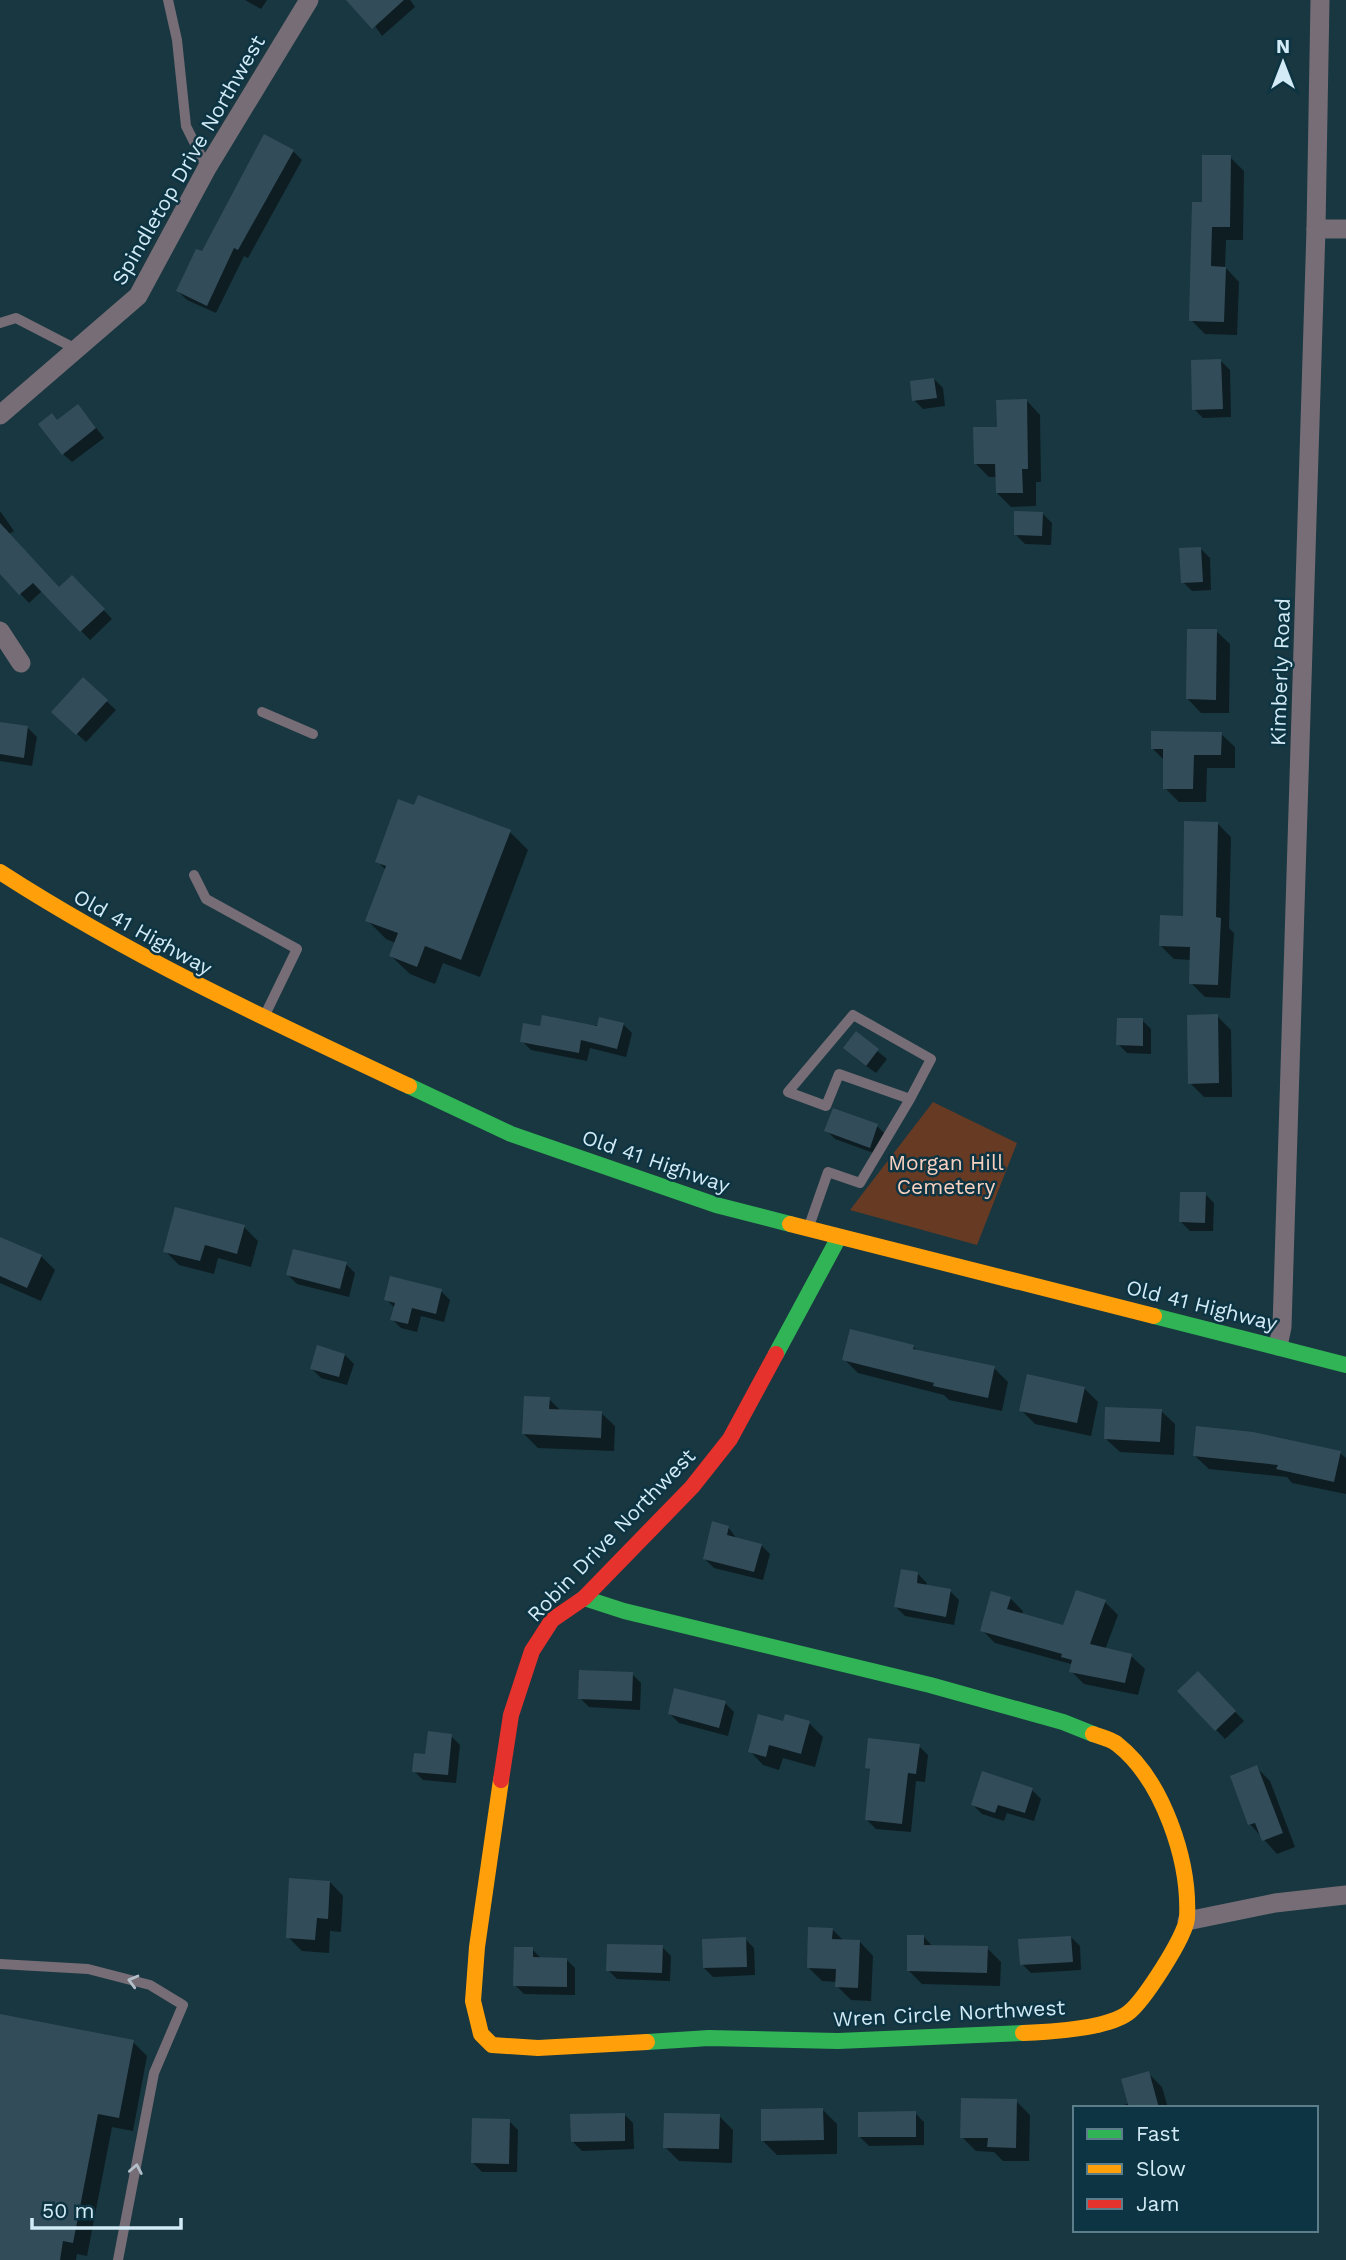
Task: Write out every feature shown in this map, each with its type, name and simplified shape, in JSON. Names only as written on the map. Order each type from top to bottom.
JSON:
[{"type":"street","name":"Spindletop Drive Northwest","points":[[0,415],[79,350],[138,296],[207,168],[309,0]]},
{"type":"street","name":"Kimberly Road","points":[[1278,1346],[1283,1314],[1317,229],[1320,0]]},
{"type":"street","points":[[1317,229],[1346,229]]},
{"type":"street","points":[[0,631],[21,663]]},
{"type":"street","name":"Old 41 Highway","points":[[0,872],[71,918],[138,955],[432,1099],[511,1134],[653,1185],[808,1229],[1346,1365]]},
{"type":"street","name":"Robin Drive Northwest","points":[[475,1972],[514,1705],[532,1651],[552,1620],[584,1598],[692,1487],[730,1439],[839,1237]]},
{"type":"street","points":[[584,1598],[624,1611],[930,1685],[1063,1722],[1116,1743],[1149,1777],[1170,1822],[1183,1873],[1188,1921],[1275,1903],[1346,1895]]},
{"type":"street","name":"Wren Circle Northwest","points":[[475,1972],[473,2001],[481,2034],[492,2045],[505,2048],[709,2039],[838,2042],[925,2035],[1048,2032],[1093,2025],[1126,2014],[1152,1987],[1188,1921]]},
{"type":"lane","points":[[168,0],[177,40],[186,126],[207,168]]},
{"type":"lane","points":[[0,323],[16,318],[79,350]]},
{"type":"lane","points":[[262,712],[313,734]]},
{"type":"lane","points":[[194,875],[206,899],[297,949],[264,1017]]},
{"type":"lane","points":[[808,1229],[828,1172],[860,1183],[910,1099],[931,1059],[853,1014],[788,1092],[826,1106],[839,1074],[910,1099]]},
{"type":"lane","points":[[0,1964],[88,1969],[150,1985],[183,2005],[154,2073],[118,2260]]},
{"type":"green space","name":"Morgan Hill Cemetery","points":[[933,1102],[1017,1143],[977,1245],[850,1210]]},
{"type":"building","points":[[346,0],[404,0],[372,29]]},
{"type":"building","points":[[264,134],[294,150],[238,250],[234,248],[207,306],[176,291],[196,249],[202,251]]},
{"type":"building","points":[[1202,155],[1231,155],[1230,227],[1212,227],[1211,266],[1226,267],[1224,322],[1189,321],[1192,202],[1202,202]]},
{"type":"building","points":[[1221,359],[1223,409],[1192,410],[1191,360]]},
{"type":"building","points":[[934,378],[937,398],[912,401],[910,381]]},
{"type":"building","points":[[1027,399],[1028,469],[1022,469],[1023,493],[996,493],[995,464],[974,464],[973,427],[997,427],[996,400]]},
{"type":"building","points":[[78,404],[96,428],[62,455],[38,424],[52,413],[57,420]]},
{"type":"building","points":[[1014,511],[1043,512],[1042,536],[1014,535]]},
{"type":"building","points":[[0,523],[59,587],[72,575],[105,609],[80,632],[33,583],[19,595],[0,574]]},
{"type":"building","points":[[1201,547],[1203,582],[1181,583],[1179,548]]},
{"type":"building","points":[[1187,629],[1217,629],[1216,700],[1186,699]]},
{"type":"building","points":[[83,677],[108,700],[76,735],[51,712]]},
{"type":"building","points":[[0,722],[28,726],[24,758],[0,754]]},
{"type":"building","points":[[1151,731],[1222,732],[1221,755],[1194,755],[1193,789],[1163,789],[1163,749],[1151,749]]},
{"type":"building","points":[[418,795],[511,830],[461,960],[425,946],[417,967],[389,956],[398,933],[365,921],[386,866],[375,862],[398,799],[414,805]]},
{"type":"building","points":[[1184,821],[1218,822],[1216,917],[1221,918],[1218,985],[1189,984],[1190,947],[1159,946],[1160,915],[1183,916]]},
{"type":"building","points":[[1218,1014],[1219,1083],[1188,1084],[1187,1015]]},
{"type":"building","points":[[542,1015],[597,1026],[599,1017],[624,1023],[617,1049],[581,1040],[579,1053],[520,1042],[523,1023],[540,1026]]},
{"type":"building","points":[[1117,1018],[1143,1018],[1143,1046],[1116,1045]]},
{"type":"building","points":[[856,1031],[879,1049],[866,1066],[843,1048]]},
{"type":"building","points":[[833,1108],[878,1124],[870,1148],[824,1131]]},
{"type":"building","points":[[1180,1192],[1206,1192],[1205,1223],[1179,1222]]},
{"type":"building","points":[[175,1207],[245,1225],[237,1254],[205,1245],[200,1261],[163,1252]]},
{"type":"building","points":[[0,1237],[42,1255],[27,1288],[0,1276]]},
{"type":"building","points":[[293,1249],[347,1262],[340,1289],[286,1275]]},
{"type":"building","points":[[390,1276],[442,1289],[436,1314],[412,1308],[408,1324],[390,1320],[395,1303],[384,1300]]},
{"type":"building","points":[[850,1329],[914,1345],[913,1349],[995,1366],[988,1398],[933,1386],[934,1383],[842,1360]]},
{"type":"building","points":[[317,1345],[345,1354],[339,1377],[310,1369]]},
{"type":"building","points":[[1027,1374],[1085,1387],[1077,1423],[1019,1411]]},
{"type":"building","points":[[524,1396],[550,1397],[549,1409],[602,1411],[601,1438],[522,1434]]},
{"type":"building","points":[[1105,1407],[1162,1409],[1160,1442],[1104,1439]]},
{"type":"building","points":[[1196,1426],[1253,1432],[1341,1451],[1334,1482],[1276,1469],[1278,1465],[1193,1456]]},
{"type":"building","points":[[712,1521],[729,1526],[727,1535],[762,1544],[754,1572],[703,1559]]},
{"type":"building","points":[[901,1569],[918,1572],[917,1583],[951,1589],[946,1617],[894,1607]]},
{"type":"building","points":[[1076,1590],[1106,1600],[1090,1644],[1132,1654],[1125,1683],[1069,1672],[1072,1660],[1061,1657],[1062,1654],[980,1631],[991,1591],[1011,1597],[1007,1609],[1063,1625]]},
{"type":"building","points":[[579,1670],[633,1672],[632,1701],[578,1699]]},
{"type":"building","points":[[1198,1671],[1236,1711],[1215,1731],[1177,1691]]},
{"type":"building","points":[[674,1688],[726,1701],[719,1728],[668,1714]]},
{"type":"building","points":[[758,1714],[783,1721],[785,1714],[810,1721],[801,1754],[769,1745],[766,1757],[748,1752]]},
{"type":"building","points":[[428,1731],[452,1734],[448,1775],[412,1772],[414,1753],[425,1754]]},
{"type":"building","points":[[868,1738],[920,1744],[916,1774],[908,1773],[902,1824],[865,1820],[870,1769],[865,1768]]},
{"type":"building","points":[[1257,1765],[1283,1833],[1262,1841],[1255,1823],[1248,1825],[1230,1776]]},
{"type":"building","points":[[982,1771],[1033,1788],[1025,1813],[998,1805],[995,1813],[971,1805]]},
{"type":"building","points":[[289,1878],[330,1881],[328,1919],[317,1918],[315,1940],[286,1938]]},
{"type":"building","points":[[808,1927],[833,1928],[832,1939],[860,1940],[858,1988],[835,1987],[836,1969],[807,1968]]},
{"type":"building","points":[[907,1935],[924,1935],[924,1945],[988,1946],[987,1973],[907,1971]]},
{"type":"building","points":[[1071,1936],[1073,1962],[1020,1965],[1018,1939]]},
{"type":"building","points":[[746,1937],[747,1967],[703,1968],[702,1939]]},
{"type":"building","points":[[607,1944],[663,1945],[662,1973],[606,1971]]},
{"type":"building","points":[[514,1947],[533,1947],[533,1957],[567,1958],[567,1987],[513,1986]]},
{"type":"building","points":[[0,2014],[134,2040],[119,2118],[98,2114],[73,2243],[63,2241],[60,2260],[0,2260]]},
{"type":"building","points":[[1149,2071],[1158,2106],[1128,2106],[1121,2079]]},
{"type":"building","points":[[961,2098],[1017,2099],[1016,2148],[987,2147],[988,2138],[960,2138]]},
{"type":"building","points":[[823,2108],[824,2140],[761,2141],[761,2109]]},
{"type":"building","points":[[916,2111],[916,2137],[858,2137],[858,2112]]},
{"type":"building","points":[[625,2113],[625,2141],[571,2142],[570,2114]]},
{"type":"building","points":[[664,2113],[720,2114],[719,2149],[663,2148]]},
{"type":"building","points":[[472,2118],[510,2119],[509,2164],[471,2163]]},
{"type":"traffic: fast","points":[[409,1086],[511,1134],[716,1205],[790,1224]]},
{"type":"traffic: fast","points":[[776,1354],[839,1237]]},
{"type":"traffic: fast","points":[[1154,1316],[1346,1365]]},
{"type":"traffic: fast","points":[[584,1598],[624,1611],[930,1685],[1063,1722],[1093,1734]]},
{"type":"traffic: fast","points":[[647,2042],[709,2038],[838,2041],[1023,2033]]},
{"type":"traffic: slow","points":[[0,872],[149,959],[409,1086]]},
{"type":"traffic: slow","points":[[790,1224],[1154,1316]]},
{"type":"traffic: slow","points":[[1023,2033],[1092,2026],[1128,2013],[1163,1968],[1185,1927],[1187,1896],[1184,1872],[1178,1847],[1160,1800],[1133,1759],[1115,1742],[1093,1734]]},
{"type":"traffic: slow","points":[[501,1780],[477,1947],[473,2001],[481,2034],[492,2045],[538,2048],[647,2042]]},
{"type":"traffic: jam","points":[[501,1780],[511,1715],[532,1651],[552,1620],[584,1598],[692,1487],[730,1439],[776,1354]]}]
